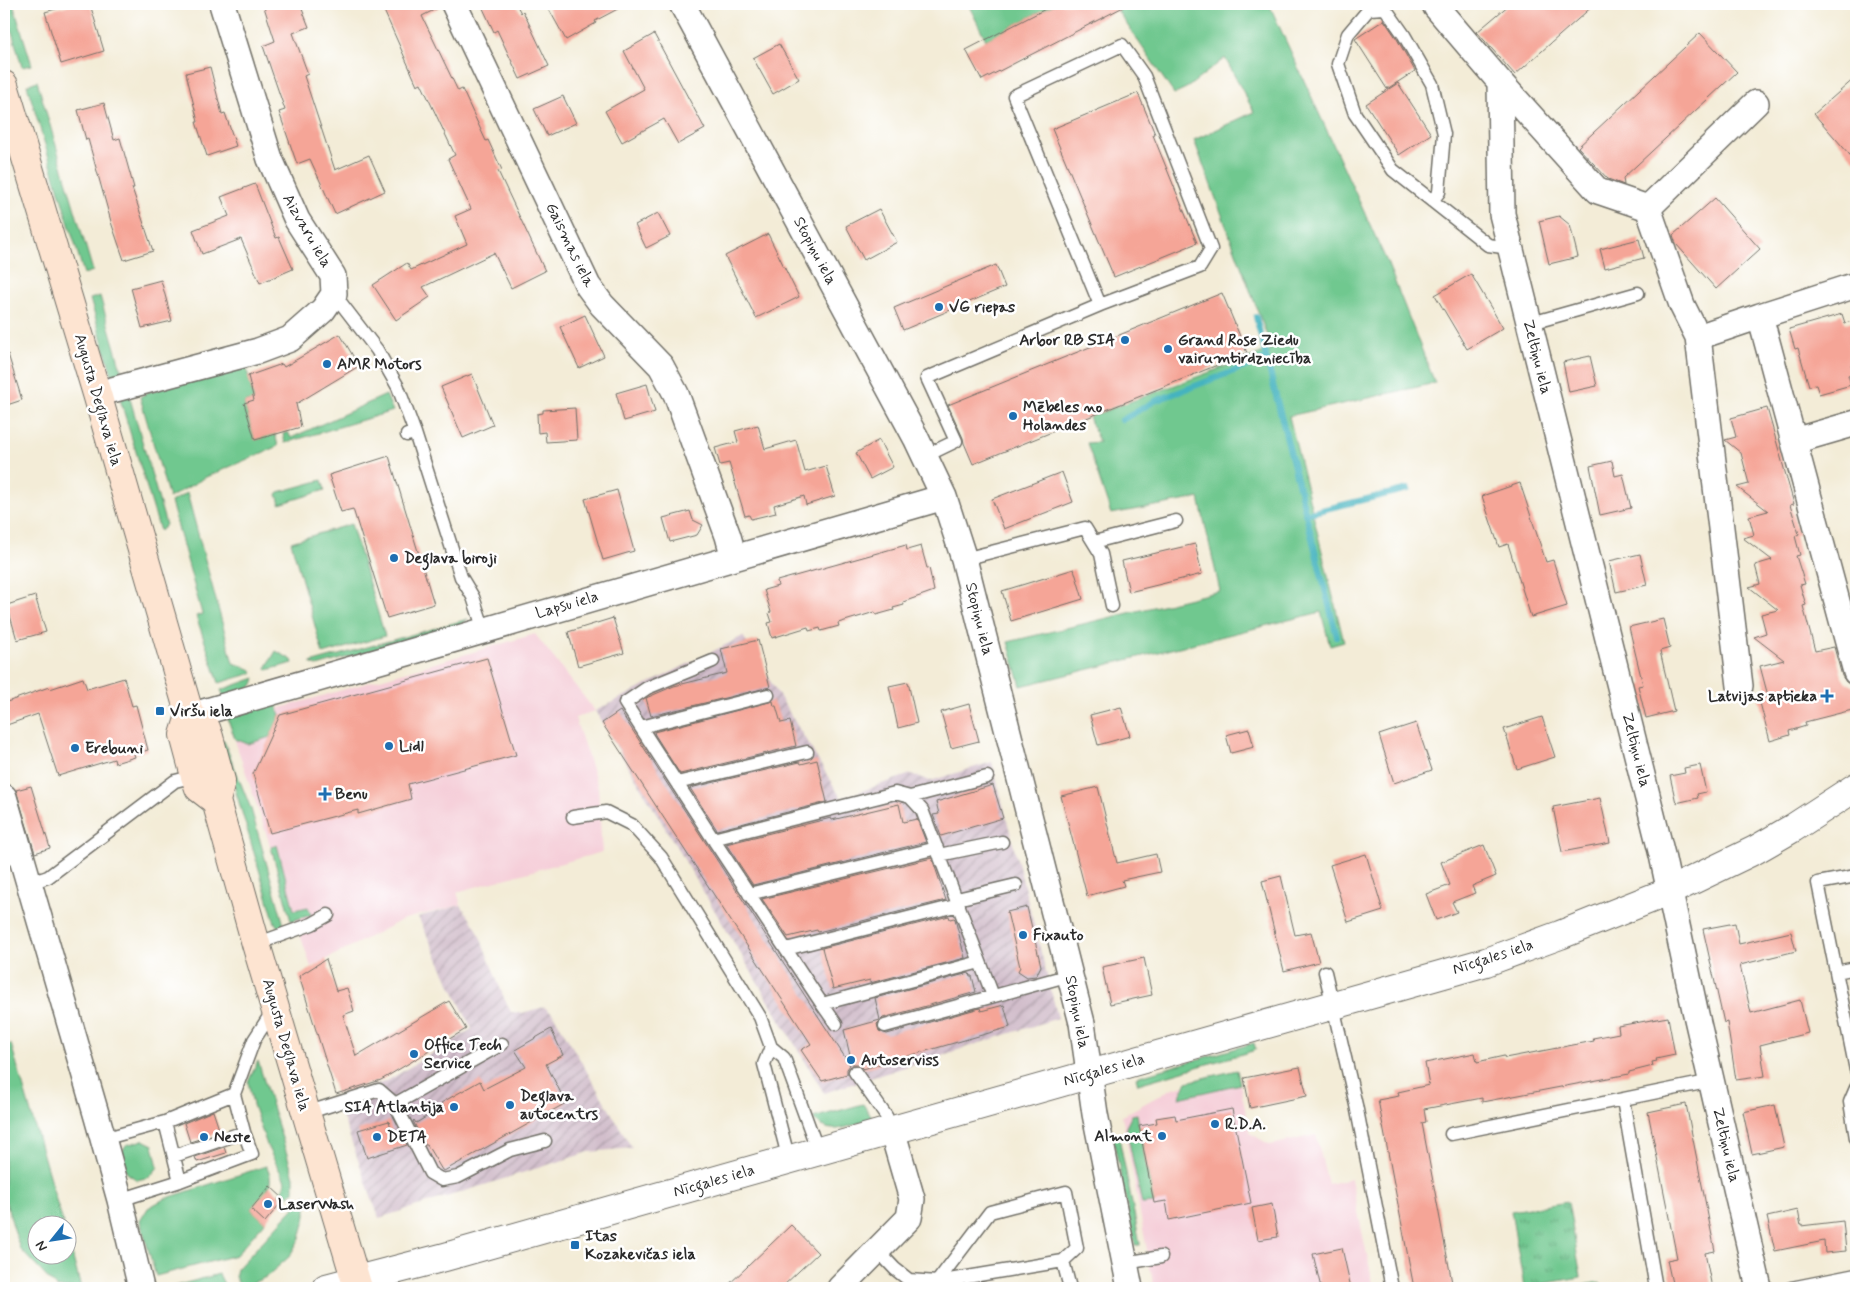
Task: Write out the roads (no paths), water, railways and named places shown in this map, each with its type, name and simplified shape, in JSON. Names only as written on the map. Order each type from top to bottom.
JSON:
[{"type":"main road","name":"Augusta Deglava iela","points":[[4,86],[97,394],[190,716],[184,735],[195,776],[199,788],[216,801]]},
{"type":"main road","name":"Augusta Deglava iela","points":[[190,716],[206,728],[220,781],[216,801],[256,944],[357,1284]]},
{"type":"street","name":"Aizvaru iela","points":[[222,4],[270,159],[298,220],[333,276],[334,294]]},
{"type":"street","name":"Gaismas iela","points":[[454,4],[588,286],[602,305],[661,366],[676,394],[728,536],[734,558]]},
{"type":"street","name":"Stopiņu iela","points":[[682,4],[925,456],[944,497],[964,559],[1082,1023],[1088,1075],[1130,1288]]},
{"type":"street","points":[[1436,5],[1500,82],[1598,191],[1648,208]]},
{"type":"street","name":"Zeltiņu iela","points":[[1500,82],[1502,214],[1647,794],[1670,891],[1694,1010],[1759,1288]]},
{"type":"street","points":[[1648,208],[1756,103]]},
{"type":"street","points":[[1648,208],[1682,305],[1698,337],[1740,686]]},
{"type":"street","points":[[1698,337],[1856,285]]},
{"type":"street","points":[[97,394],[258,351],[290,339],[323,310],[334,294]]},
{"type":"street","points":[[1760,316],[1856,672]]},
{"type":"street","points":[[1794,441],[1856,423]]},
{"type":"street","name":"Lapsu iela","points":[[190,716],[944,497]]},
{"type":"street","name":"Nīcgales iela","points":[[326,1288],[357,1284],[445,1257],[1332,1004],[1486,962],[1670,891],[1755,850],[1856,787]]},
{"type":"street","points":[[4,797],[103,1139],[141,1288]]},
{"type":"street","points":[[840,1288],[909,1218],[912,1199],[892,1130]]},
{"type":"lane","points":[[1432,200],[1439,192],[1444,134],[1432,84],[1385,8],[1369,9],[1348,34],[1338,64],[1355,114],[1393,170],[1488,245],[1510,248]]},
{"type":"lane","points":[[925,456],[956,441],[927,378],[1100,305],[1200,267],[1212,249],[1144,76],[1122,44],[1014,96],[1100,305]]},
{"type":"lane","points":[[1528,324],[1638,293]]},
{"type":"lane","points":[[334,294],[376,350],[398,387],[411,434],[461,578],[473,597],[484,630]]},
{"type":"lane","points":[[1094,542],[1176,521]]},
{"type":"lane","points":[[964,559],[1085,528],[1101,554],[1112,606]]},
{"type":"lane","points":[[713,661],[647,688],[626,703],[712,839],[836,1024]]},
{"type":"lane","points":[[641,727],[768,695]]},
{"type":"lane","points":[[677,783],[807,752]]},
{"type":"lane","points":[[30,883],[48,877],[175,781],[195,776]]},
{"type":"lane","points":[[910,798],[987,777]]},
{"type":"lane","points":[[712,839],[895,793],[910,798],[922,810],[993,996]]},
{"type":"lane","points":[[574,817],[606,812],[632,824],[660,856],[760,1018],[771,1047],[784,1058],[818,1151]]},
{"type":"lane","points":[[749,894],[938,851],[1002,842]]},
{"type":"lane","points":[[1856,876],[1818,883],[1856,1070]]},
{"type":"lane","points":[[786,949],[1016,885]]},
{"type":"lane","points":[[256,944],[312,924],[328,915]]},
{"type":"lane","points":[[822,1004],[980,962]]},
{"type":"lane","points":[[1836,972],[1856,968]]},
{"type":"lane","points":[[1325,972],[1356,1105],[1392,1288]]},
{"type":"lane","points":[[885,1026],[1070,975]]},
{"type":"lane","points":[[120,1200],[180,1181],[252,1154],[234,1094],[254,1040],[275,1007]]},
{"type":"lane","points":[[395,1104],[502,1044]]},
{"type":"lane","points":[[771,1047],[764,1064],[789,1160]]},
{"type":"lane","points":[[855,1072],[886,1116],[892,1130]]},
{"type":"lane","points":[[1451,1134],[1712,1081]]},
{"type":"lane","points":[[1856,1088],[1850,1102],[1856,1138]]},
{"type":"lane","points":[[306,1113],[379,1090],[395,1104],[430,1173],[442,1180],[458,1177],[510,1150],[545,1141]]},
{"type":"lane","points":[[103,1139],[165,1122],[234,1094]]},
{"type":"lane","points":[[1623,1100],[1656,1288]]},
{"type":"lane","points":[[165,1122],[180,1181]]},
{"type":"lane","points":[[174,1156],[244,1132]]},
{"type":"lane","points":[[878,1251],[895,1270],[909,1280],[937,1282],[1063,1261],[1077,1248],[1066,1192],[990,1212],[937,1282]]},
{"type":"lane","points":[[1125,1263],[1161,1257]]},
{"type":"lane","points":[[1063,1261],[1070,1288]]},
{"type":"lane","points":[[1792,1288],[1856,1275]]},
{"type":"waterway","points":[[1256,317],[1337,637]]},
{"type":"waterway","points":[[1122,420],[1155,401],[1266,359]]},
{"type":"waterway","points":[[1305,514],[1408,489]]},
{"type":"place","name":"VG riepas","points":[[939,307]]},
{"type":"place","name":"Arbor RB SIA","points":[[1125,340]]},
{"type":"place","name":"Grand Rose Ziedu vairumtirdzniecība","points":[[1168,349]]},
{"type":"place","name":"AMR Motors","points":[[327,364]]},
{"type":"place","name":"Mēbeles no Holandes","points":[[1013,416]]},
{"type":"place","name":"Deglava biroji","points":[[394,558]]},
{"type":"place","name":"Latvijas aptieka","points":[[1827,696]]},
{"type":"place","name":"Viršu iela","points":[[160,711]]},
{"type":"place","name":"Lidl","points":[[389,746]]},
{"type":"place","name":"Erebuni","points":[[75,748]]},
{"type":"place","name":"Benu","points":[[325,794]]},
{"type":"place","name":"Fixauto","points":[[1023,935]]},
{"type":"place","name":"Office Tech Service","points":[[414,1054]]},
{"type":"place","name":"Autoserviss","points":[[851,1060]]},
{"type":"place","name":"Deglava autocentrs","points":[[510,1105]]},
{"type":"place","name":"SIA Atlantija","points":[[454,1107]]},
{"type":"place","name":"R.D.A.","points":[[1215,1124]]},
{"type":"place","name":"Almont","points":[[1162,1136]]},
{"type":"place","name":"Neste","points":[[204,1137]]},
{"type":"place","name":"DETA","points":[[377,1137]]},
{"type":"place","name":"LaserWash","points":[[268,1204]]},
{"type":"place","name":"Itas Kozakevičas iela","points":[[575,1245]]}]
